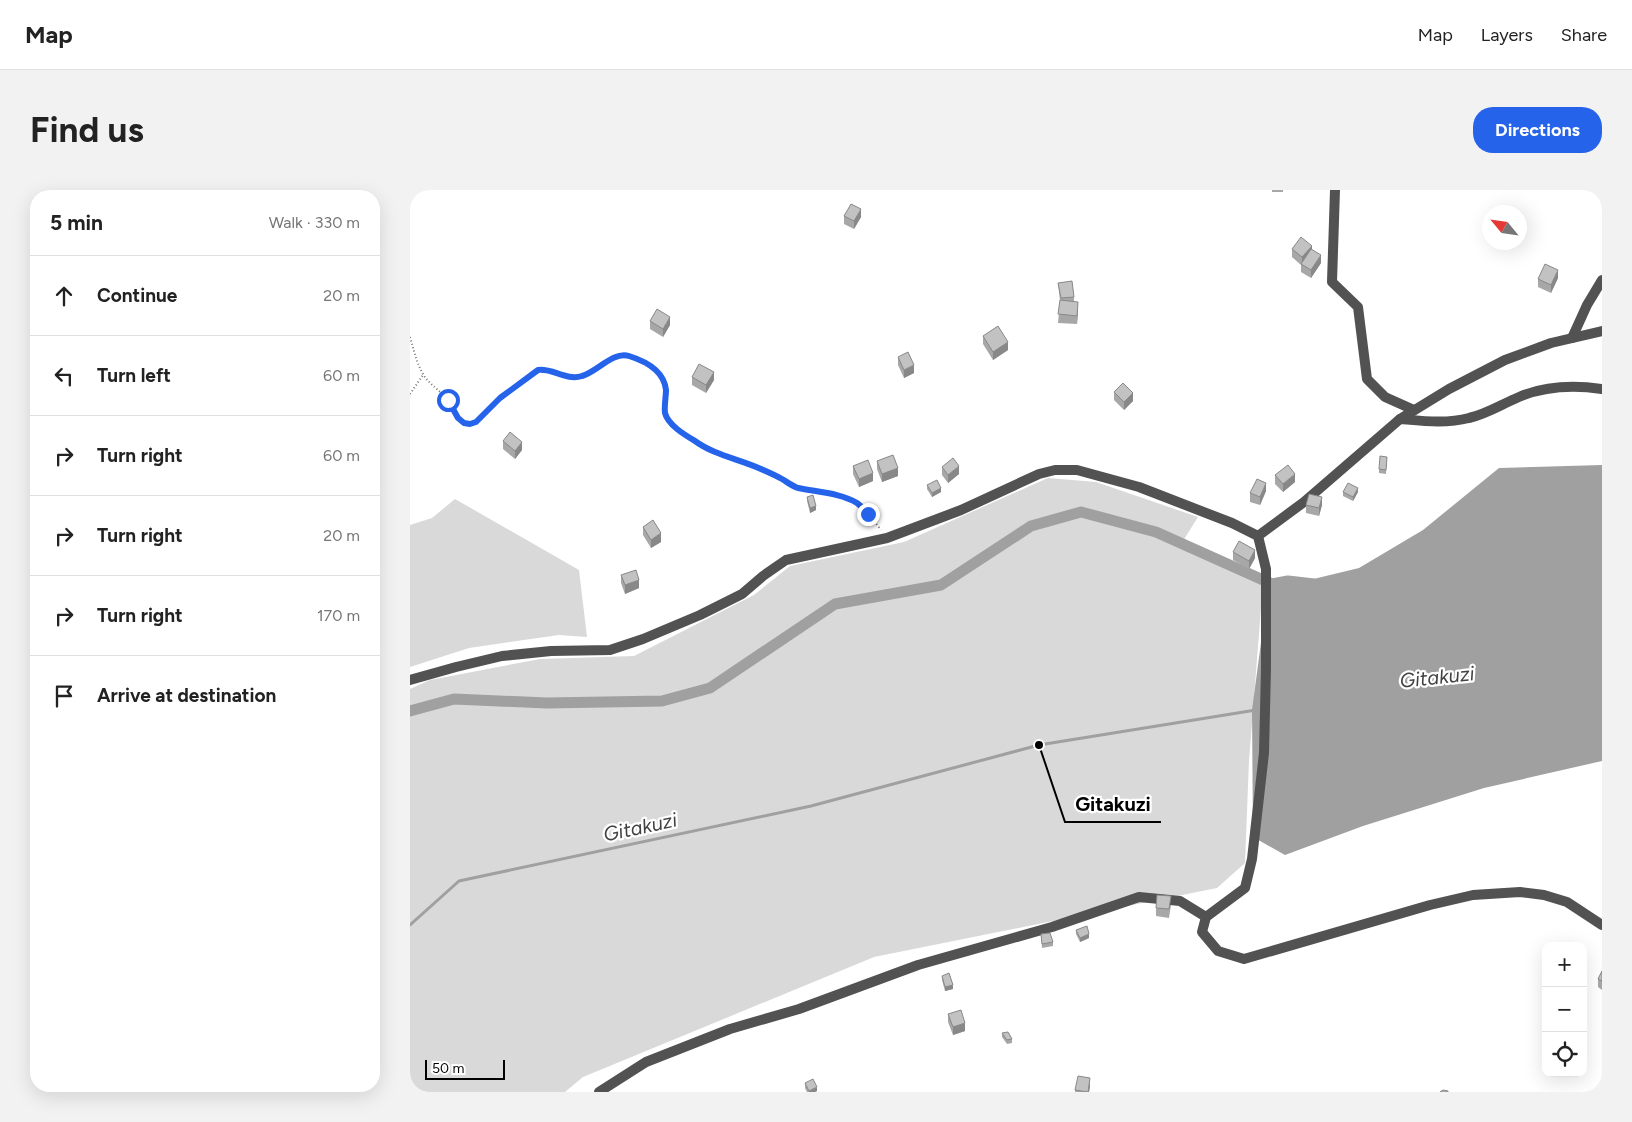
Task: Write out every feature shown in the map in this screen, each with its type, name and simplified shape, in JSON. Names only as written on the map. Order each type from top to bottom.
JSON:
[{"type":"street","points":[[1335,190],[1332,282],[1358,306],[1366,379],[1384,397],[1414,410]]},
{"type":"street","points":[[1572,338],[1602,280]]},
{"type":"street","points":[[1258,536],[1304,502],[1400,419],[1449,388],[1505,360],[1551,343],[1602,331]]},
{"type":"street","points":[[1400,419],[1445,422],[1469,418],[1497,409],[1519,397],[1546,389],[1582,386],[1602,389]]},
{"type":"street","points":[[410,680],[502,656],[551,651],[610,650],[643,639],[700,615],[742,594],[786,560],[887,538],[961,510],[1039,474],[1055,470],[1077,470],[1139,487],[1232,523],[1258,536]]},
{"type":"street","points":[[1258,536],[1266,573],[1264,752],[1252,859],[1245,888],[1206,917],[1202,932],[1218,951],[1244,960],[1351,927],[1474,895],[1520,892],[1544,895],[1567,902],[1602,925]]},
{"type":"street","points":[[599,1092],[646,1062],[730,1029],[798,1010],[918,965],[1052,927],[1139,897],[1180,901],[1206,917]]},
{"type":"path","points":[[410,337],[416,360],[423,375],[448,400],[458,418],[464,423],[470,424],[476,422],[500,398],[538,370],[544,369],[572,378],[581,377],[612,359],[622,355],[628,356],[653,367],[657,371],[666,388],[665,412],[668,419],[696,443],[759,468],[797,488],[829,494],[856,503],[868,514],[887,538]]},
{"type":"path","points":[[410,394],[423,375]]},
{"type":"shaded area","points":[[1048,478],[1096,482],[1198,517],[1183,541],[1251,573],[1263,583],[1249,761],[1245,863],[1217,888],[874,957],[583,1077],[565,1092],[410,1092],[410,689],[430,680],[540,659],[634,656],[754,595],[790,566],[904,542]]},
{"type":"shaded area","points":[[455,499],[579,570],[587,637],[559,635],[469,648],[410,667],[410,525],[432,518]]},
{"type":"water","points":[[1602,465],[1602,761],[1484,788],[1363,826],[1285,855],[1253,837],[1252,710],[1268,590],[1359,568],[1423,530],[1499,468]]},
{"type":"building","points":[[851,204],[861,209],[854,221],[844,216]]},
{"type":"building","points":[[1301,237],[1312,246],[1302,257],[1292,249]]},
{"type":"building","points":[[1311,249],[1321,255],[1311,270],[1301,264]]},
{"type":"building","points":[[1545,264],[1558,270],[1551,285],[1538,279]]},
{"type":"building","points":[[1072,281],[1074,297],[1061,298],[1058,283]]},
{"type":"building","points":[[1060,300],[1078,302],[1077,316],[1058,314]]},
{"type":"building","points":[[657,309],[670,317],[663,329],[650,321]]},
{"type":"building","points":[[998,326],[1008,342],[993,352],[983,336]]},
{"type":"building","points":[[908,352],[914,365],[904,370],[898,357]]},
{"type":"building","points":[[699,364],[714,372],[706,385],[692,377]]},
{"type":"building","points":[[1123,383],[1133,393],[1124,402],[1114,392]]},
{"type":"building","points":[[510,432],[522,442],[515,451],[503,441]]},
{"type":"building","points":[[893,455],[898,468],[882,474],[877,461]]},
{"type":"building","points":[[1380,456],[1387,457],[1386,470],[1379,469]]},
{"type":"building","points":[[953,458],[959,466],[948,475],[942,467]]},
{"type":"building","points":[[868,460],[873,473],[859,479],[853,466]]},
{"type":"building","points":[[1288,465],[1295,474],[1283,484],[1275,475]]},
{"type":"building","points":[[1257,479],[1266,483],[1260,497],[1250,493]]},
{"type":"building","points":[[937,480],[941,488],[932,493],[927,485]]},
{"type":"building","points":[[1348,483],[1358,488],[1353,497],[1343,492]]},
{"type":"building","points":[[1309,494],[1322,497],[1319,508],[1306,505]]},
{"type":"building","points":[[813,495],[816,506],[810,508],[807,497]]},
{"type":"building","points":[[653,520],[661,533],[651,540],[643,527]]},
{"type":"building","points":[[1239,541],[1255,550],[1249,561],[1233,552]]},
{"type":"building","points":[[636,570],[639,580],[625,585],[621,575]]},
{"type":"building","points":[[1157,895],[1171,896],[1169,909],[1156,908]]},
{"type":"building","points":[[1087,926],[1089,934],[1080,938],[1076,930]]},
{"type":"building","points":[[1050,933],[1053,942],[1042,944],[1041,934]]},
{"type":"building","points":[[1602,971],[1602,981],[1598,979]]},
{"type":"building","points":[[949,973],[953,985],[945,987],[942,976]]},
{"type":"building","points":[[961,1010],[965,1023],[953,1027],[948,1014]]},
{"type":"building","points":[[1008,1032],[1012,1039],[1007,1040],[1002,1033]]},
{"type":"building","points":[[1078,1076],[1090,1078],[1088,1092],[1075,1090]]},
{"type":"building","points":[[813,1079],[817,1087],[809,1091],[805,1083]]},
{"type":"waterway","points":[[410,711],[454,699],[547,703],[662,701],[710,688],[835,604],[941,585],[1031,526],[1081,512],[1156,532],[1272,584],[1288,581],[1314,584]]},
{"type":"waterway","name":"Gitakuzi","points":[[410,925],[459,881],[811,806],[1039,745],[1256,710]]},
{"type":"place","name":"Gitakuzi","points":[[1039,745]]},
{"type":"route","points":[[448,400],[458,418],[464,423],[470,424],[483,417],[511,388],[538,370],[544,369],[572,378],[581,377],[612,359],[622,355],[628,356],[653,367],[657,371],[666,388],[665,412],[668,419],[682,433],[696,443],[759,468],[797,488],[829,494],[856,503],[868,514]]}]
